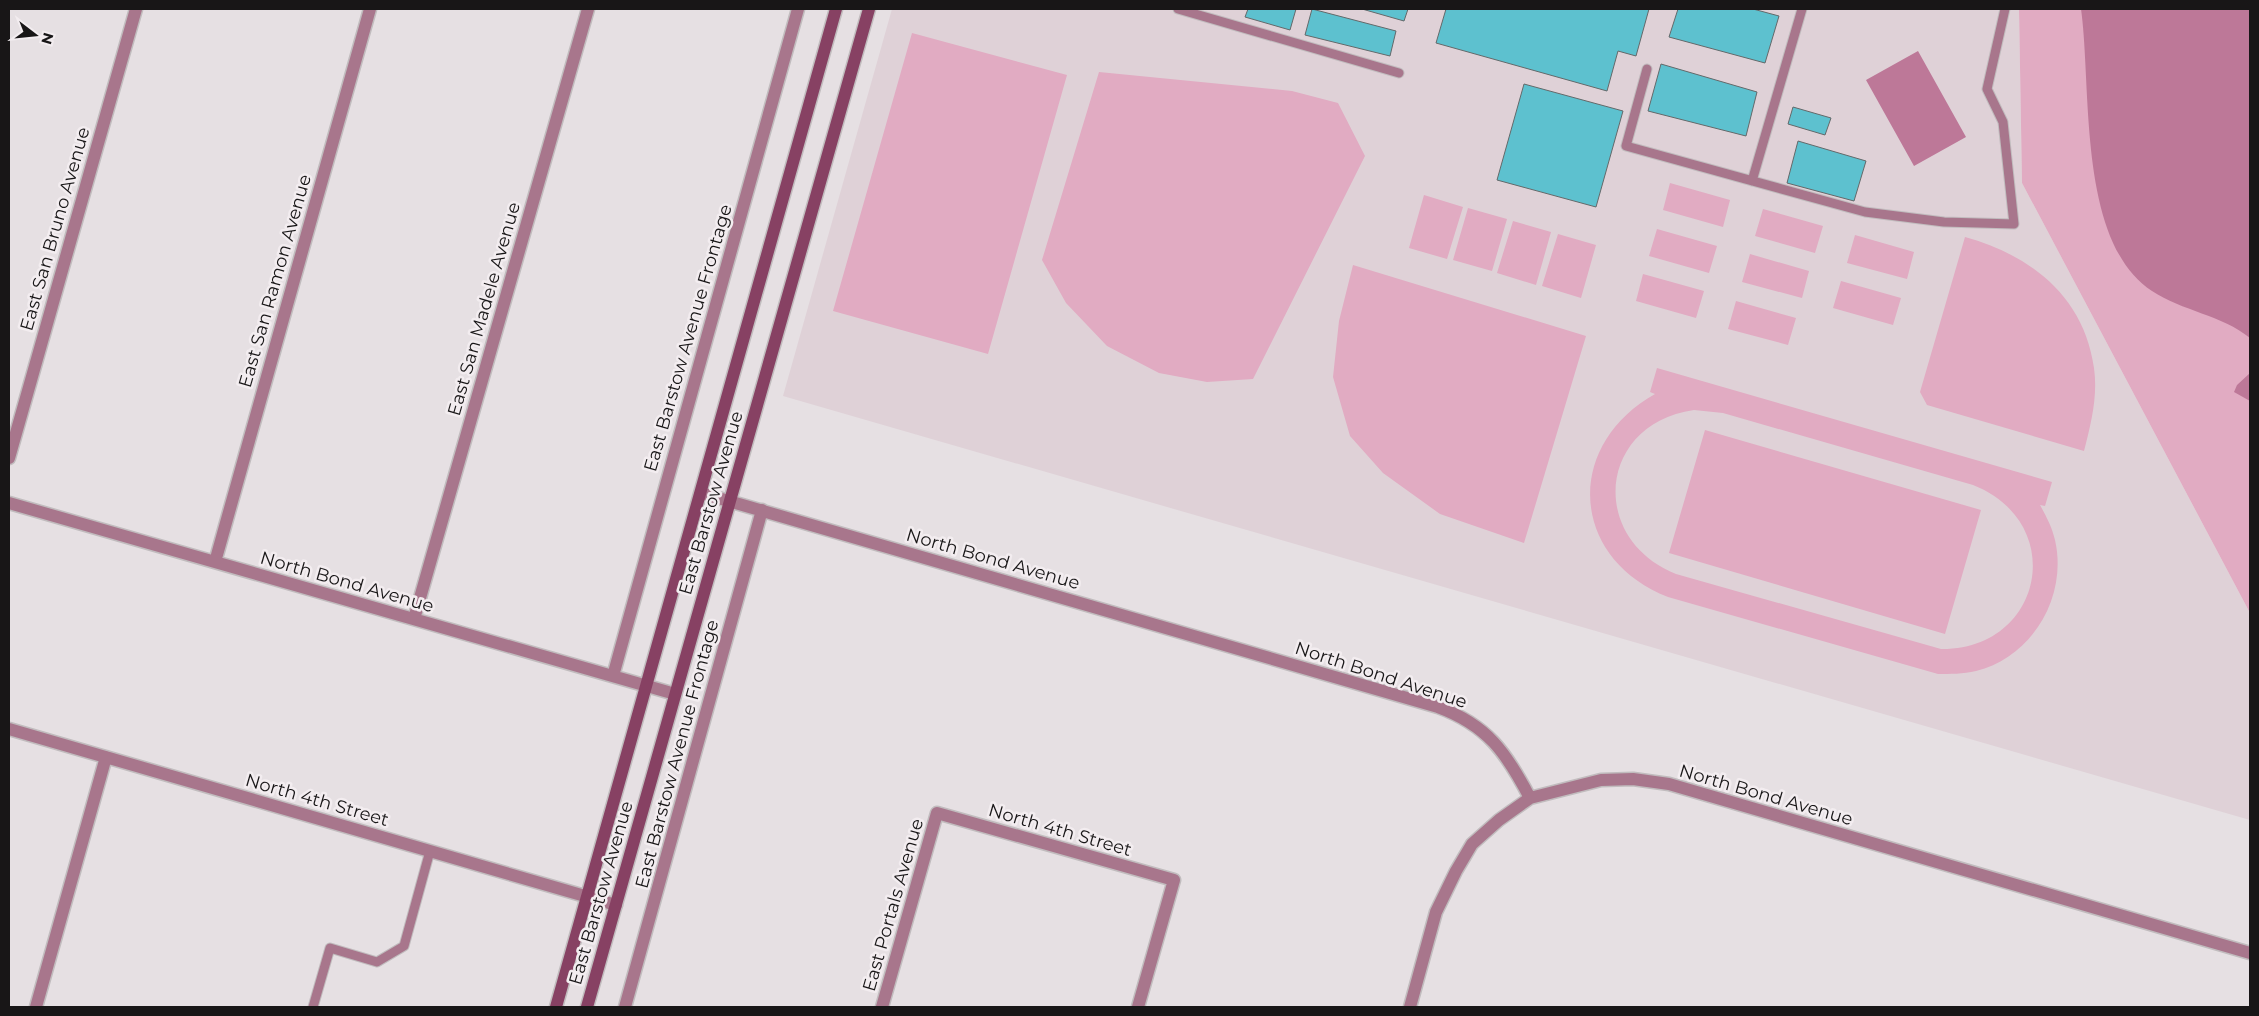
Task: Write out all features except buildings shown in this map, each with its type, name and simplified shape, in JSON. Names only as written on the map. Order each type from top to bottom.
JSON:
[{"type":"main road","name":"East Barstow Avenue","points":[[556,1007],[836,9]]},
{"type":"main road","name":"East Barstow Avenue","points":[[587,1007],[869,9]]},
{"type":"street","name":"East San Bruno Avenue","points":[[9,458],[136,9]]},
{"type":"street","name":"East San Ramon Avenue","points":[[214,562],[370,9]]},
{"type":"street","name":"East San Madele Avenue","points":[[414,619],[588,9]]},
{"type":"street","name":"East Barstow Avenue Frontage","points":[[613,676],[798,9]]},
{"type":"street","name":"North Bond Avenue","points":[[701,493],[1462,716],[1485,732],[1504,753],[1530,798],[1602,780],[1633,778],[1669,784],[2250,953]]},
{"type":"street","name":"North Bond Avenue","points":[[9,503],[675,694]]},
{"type":"street","name":"East Barstow Avenue Frontage","points":[[625,1007],[762,510]]},
{"type":"street","name":"North 4th Street","points":[[9,729],[616,904]]},
{"type":"street","points":[[36,1007],[106,757]]},
{"type":"street","points":[[1410,1007],[1436,912],[1456,871],[1472,844],[1499,820],[1530,798]]},
{"type":"street","name":"North 4th Street","points":[[937,813],[1174,880],[1138,1007]]},
{"type":"street","name":"East Portals Avenue","points":[[882,1007],[937,813]]},
{"type":"lane","points":[[1178,9],[1398,73]]},
{"type":"lane","points":[[1752,181],[1802,9]]},
{"type":"lane","points":[[1647,69],[1626,146],[1865,212],[1944,222],[2014,224],[2003,122],[1987,89],[2005,9]]},
{"type":"lane","points":[[313,1007],[330,948],[377,962],[404,946],[430,851]]},
{"type":"shaded area","points":[[892,9],[2019,9],[2022,183],[2250,613],[2250,820],[783,396]]},
{"type":"shaded area","points":[[2019,9],[2250,9],[2250,613],[2022,183]]},
{"type":"shaded area","points":[[2081,9],[2250,9],[2250,338],[2215,318],[2176,304],[2152,291],[2128,268],[2111,237],[2099,201],[2092,161]]},
{"type":"shaded area","points":[[912,33],[1067,75],[988,354],[833,311]]},
{"type":"shaded area","points":[[1918,51],[1966,137],[1914,166],[1866,80]]},
{"type":"shaded area","points":[[1099,72],[1292,91],[1338,103],[1365,156],[1253,379],[1207,382],[1159,373],[1107,346],[1066,303],[1042,260]]},
{"type":"shaded area","points":[[1670,183],[1730,200],[1723,227],[1663,210]]},
{"type":"shaded area","points":[[1424,195],[1463,207],[1447,259],[1409,248]]},
{"type":"shaded area","points":[[1468,208],[1507,219],[1492,271],[1453,260]]},
{"type":"shaded area","points":[[1763,209],[1823,226],[1815,253],[1755,236]]},
{"type":"shaded area","points":[[1513,221],[1551,232],[1536,285],[1497,273]]},
{"type":"shaded area","points":[[1657,229],[1717,246],[1709,273],[1649,256]]},
{"type":"shaded area","points":[[1558,234],[1596,245],[1581,298],[1542,286]]},
{"type":"shaded area","points":[[1855,235],[1914,252],[1907,279],[1847,263]]},
{"type":"shaded area","points":[[1965,237],[1989,245],[2032,267],[2050,282],[2066,300],[2079,320],[2088,342],[2095,378],[2093,410],[2084,451],[1927,405],[1920,392]]},
{"type":"shaded area","points":[[1750,254],[1809,271],[1802,298],[1742,282]]},
{"type":"shaded area","points":[[1353,265],[1586,336],[1524,543],[1440,514],[1383,473],[1350,436],[1333,377],[1339,321]]},
{"type":"shaded area","points":[[1643,274],[1704,291],[1696,318],[1636,301]]},
{"type":"shaded area","points":[[1841,281],[1901,298],[1893,325],[1833,308]]},
{"type":"shaded area","points":[[1736,301],[1796,318],[1788,345],[1728,329]]},
{"type":"shaded area","points":[[1657,368],[2052,482],[2045,506],[2040,505],[2054,535],[2058,561],[2056,583],[2050,603],[2041,622],[2014,653],[1996,664],[1971,672],[1938,674],[1668,597],[1635,579],[1611,556],[1596,529],[1590,500],[1593,470],[1605,442],[1625,416],[1655,394],[1650,392]],"holes":[[[1694,410],[1723,413],[1973,485],[2003,503],[2023,527],[2032,554],[2031,582],[2021,608],[2003,629],[1976,644],[1941,649],[1676,574],[1647,557],[1628,535],[1618,510],[1616,483],[1623,458],[1639,436],[1662,419]]]},
{"type":"shaded area","points":[[2250,373],[2250,401],[2234,392],[2237,385]]},
{"type":"shaded area","points":[[1705,430],[1981,510],[1945,634],[1669,553]]}]
